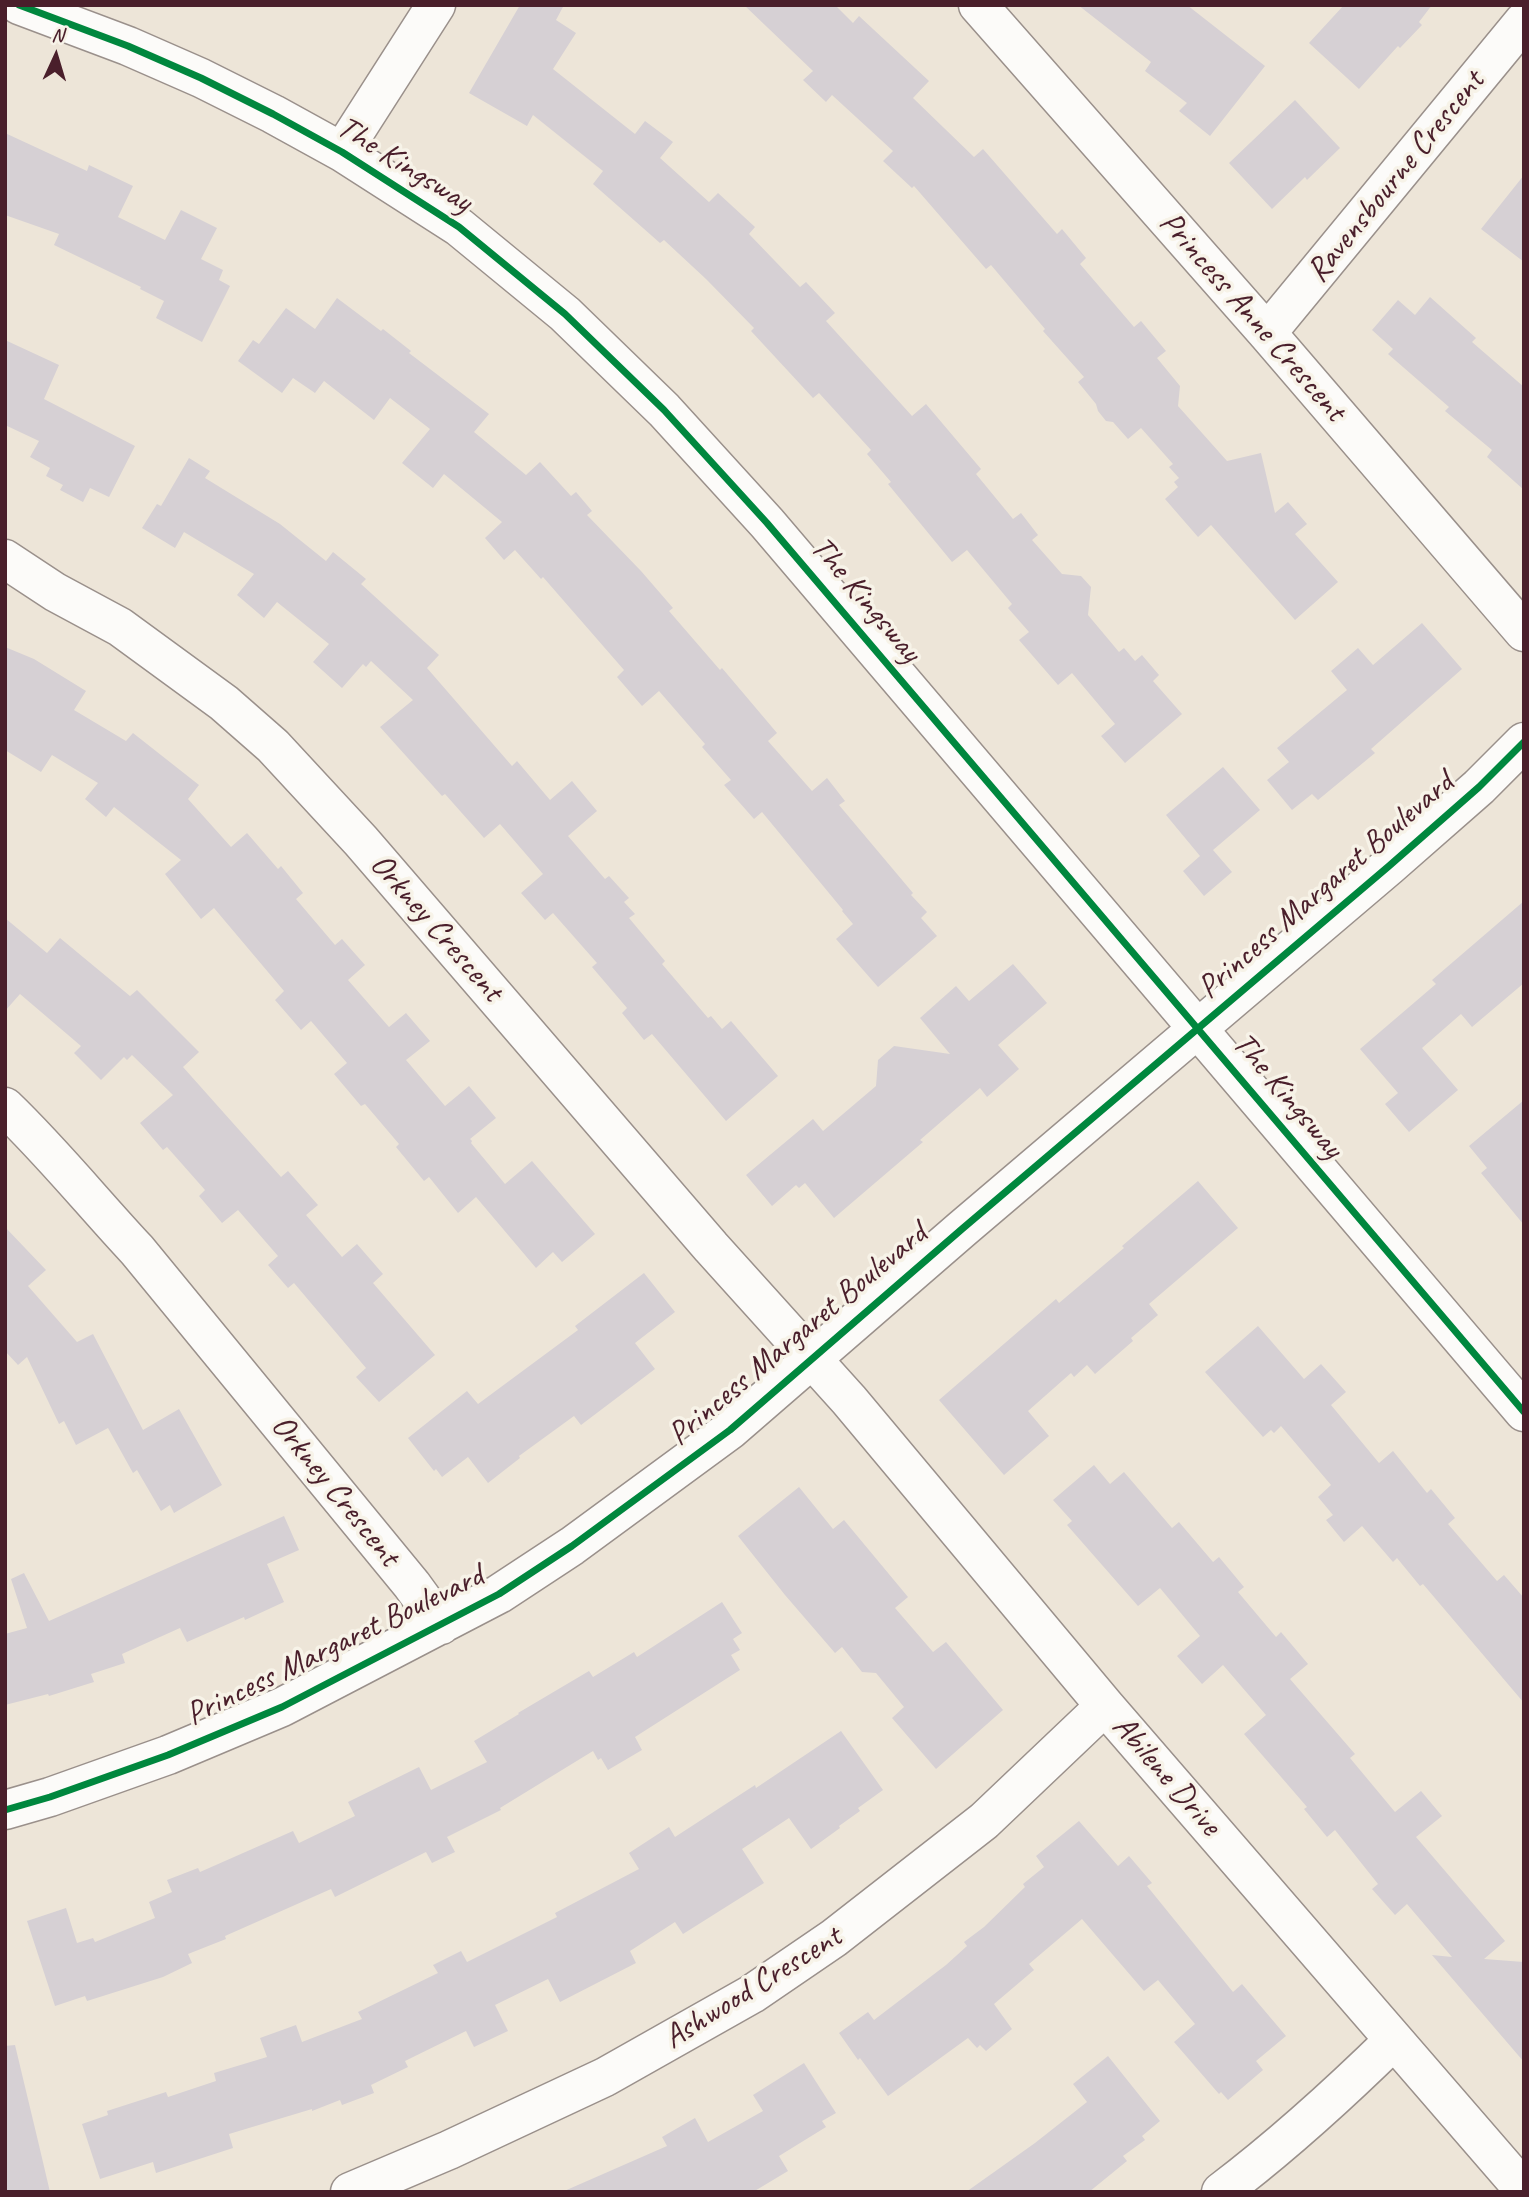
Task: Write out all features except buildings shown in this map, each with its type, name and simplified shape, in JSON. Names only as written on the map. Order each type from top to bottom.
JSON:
[{"type":"street","name":"The Kingsway","points":[[19,5],[201,78],[342,152],[458,227],[565,314],[664,410],[776,533],[1524,1412]]},
{"type":"street","points":[[342,152],[436,5]]},
{"type":"street","name":"Princess Anne Crescent","points":[[978,5],[1267,333],[1524,632]]},
{"type":"street","name":"Ravensbourne Crescent","points":[[1267,333],[1524,21]]},
{"type":"street","name":"Orkney Crescent","points":[[5,559],[55,592],[120,627],[224,703],[273,746],[361,841],[711,1247],[812,1358]]},
{"type":"street","name":"Princess Margaret Boulevard","points":[[5,1810],[168,1755],[282,1707],[499,1594],[572,1546],[730,1430],[1409,849],[1479,787],[1524,742]]},
{"type":"street","name":"Orkney Crescent","points":[[5,1107],[45,1146],[146,1261],[412,1585],[441,1625]]},
{"type":"street","name":"Abilene Drive","points":[[812,1358],[1105,1706],[1524,2190]]},
{"type":"street","name":"Ashwood Crescent","points":[[350,2192],[449,2150],[605,2077],[752,1994],[834,1938],[984,1821],[1105,1706]]},
{"type":"street","points":[[1221,2192],[1326,2107],[1394,2040]]},
{"type":"cycle path","points":[[19,5],[128,46],[201,78],[342,152],[459,227],[565,314],[664,410],[767,523],[1524,1412]]},
{"type":"cycle path","points":[[5,1810],[168,1755],[282,1707],[499,1594],[572,1546],[730,1430],[1389,866],[1479,787],[1524,742]]}]
